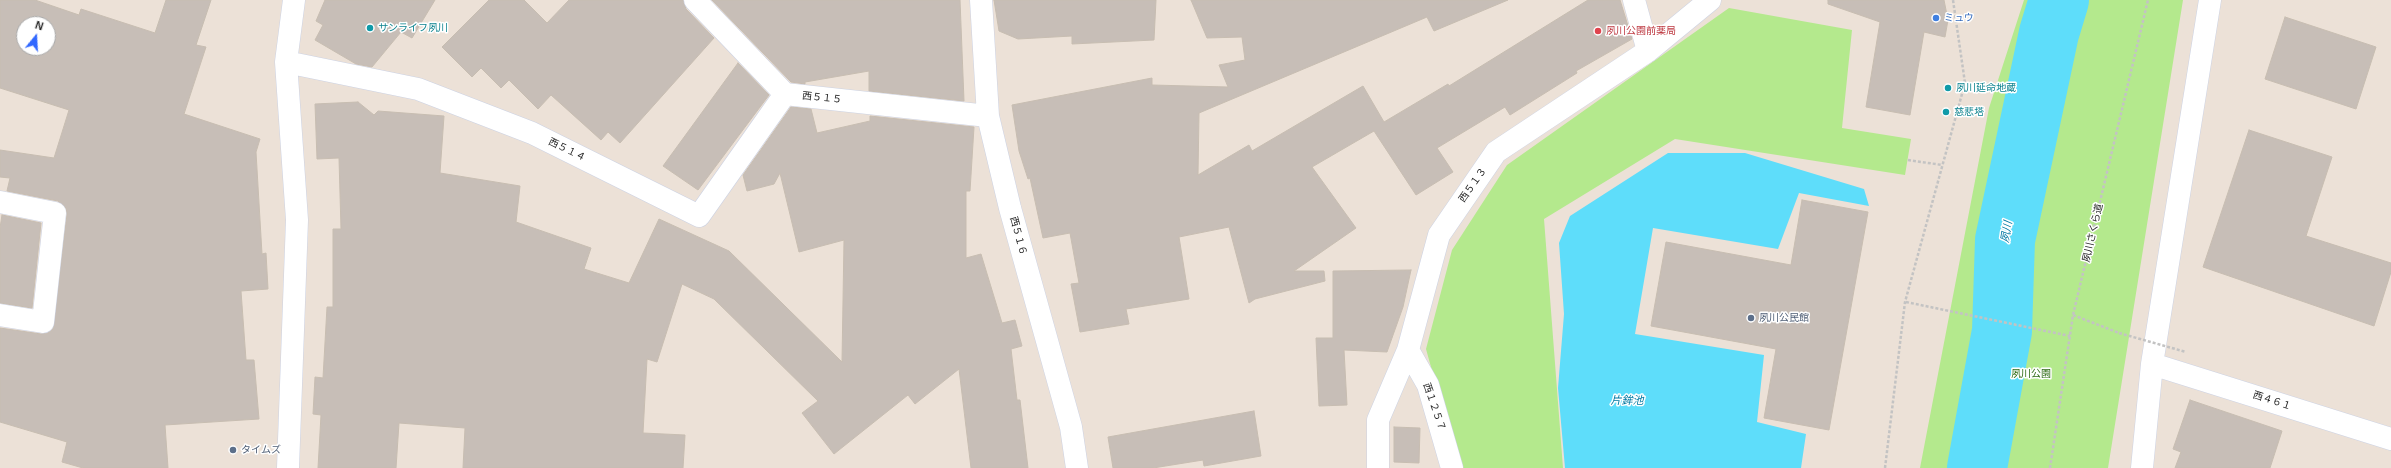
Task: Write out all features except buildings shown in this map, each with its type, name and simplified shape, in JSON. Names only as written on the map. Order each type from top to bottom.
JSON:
[{"type":"street","points":[[288,468],[297,220],[286,62],[294,0]]},
{"type":"street","points":[[695,0],[785,94]]},
{"type":"street","name":"西５１６","points":[[981,0],[988,116],[1010,208],[1071,426],[1077,468]]},
{"type":"street","points":[[1634,0],[1648,51]]},
{"type":"street","name":"西５１３","points":[[1378,468],[1378,420],[1408,350],[1439,235],[1496,152],[1648,51],[1710,0]]},
{"type":"street","points":[[2142,468],[2152,364],[2210,0]]},
{"type":"street","name":"西５１４","points":[[286,62],[418,89],[532,133],[699,216],[785,94]]},
{"type":"street","name":"西５１５","points":[[785,94],[988,116]]},
{"type":"street","points":[[0,202],[55,213],[43,322],[0,315]]},
{"type":"street","name":"西１２５７","points":[[1408,350],[1428,385],[1452,468]]},
{"type":"street","name":"西４６１","points":[[2152,364],[2391,438]]},
{"type":"path","points":[[1885,468],[1905,302],[1965,82],[1953,0]]},
{"type":"path","name":"夙川さくら道","points":[[2050,468],[2073,316],[2148,0]]},
{"type":"path","points":[[1908,160],[1942,165]]},
{"type":"path","points":[[1905,302],[2070,336]]},
{"type":"path","points":[[2073,316],[2119,333],[2186,352]]},
{"type":"green space","name":"夙川公園","points":[[2024,0],[2183,0],[2108,468],[1920,468],[1989,108]]},
{"type":"green space","points":[[1729,8],[1852,30],[1842,128],[1911,139],[1905,175],[1675,139],[1544,219],[1563,468],[1459,468],[1426,349],[1452,250],[1507,165]]},
{"type":"water","name":"片鉾池","points":[[1668,153],[1745,153],[1864,189],[1869,206],[1799,193],[1778,249],[1653,228],[1635,334],[1764,355],[1757,422],[1806,434],[1801,468],[1565,468],[1558,388],[1564,314],[1559,243],[1570,216]]},
{"type":"waterway","name":"夙川","points":[[1977,468],[2002,331],[2005,240],[2049,33],[2059,0]]},
{"type":"place","name":"ミュウ","points":[[1936,18]]},
{"type":"place","name":"サンライフ夙川","points":[[370,28]]},
{"type":"place","name":"夙川公園前薬局","points":[[1598,31]]},
{"type":"place","name":"夙川延命地蔵","points":[[1948,88]]},
{"type":"place","name":"慈悲塔","points":[[1946,112]]},
{"type":"place","name":"夙川公民館","points":[[1751,318]]},
{"type":"place","name":"タイムズ","points":[[233,450]]}]
